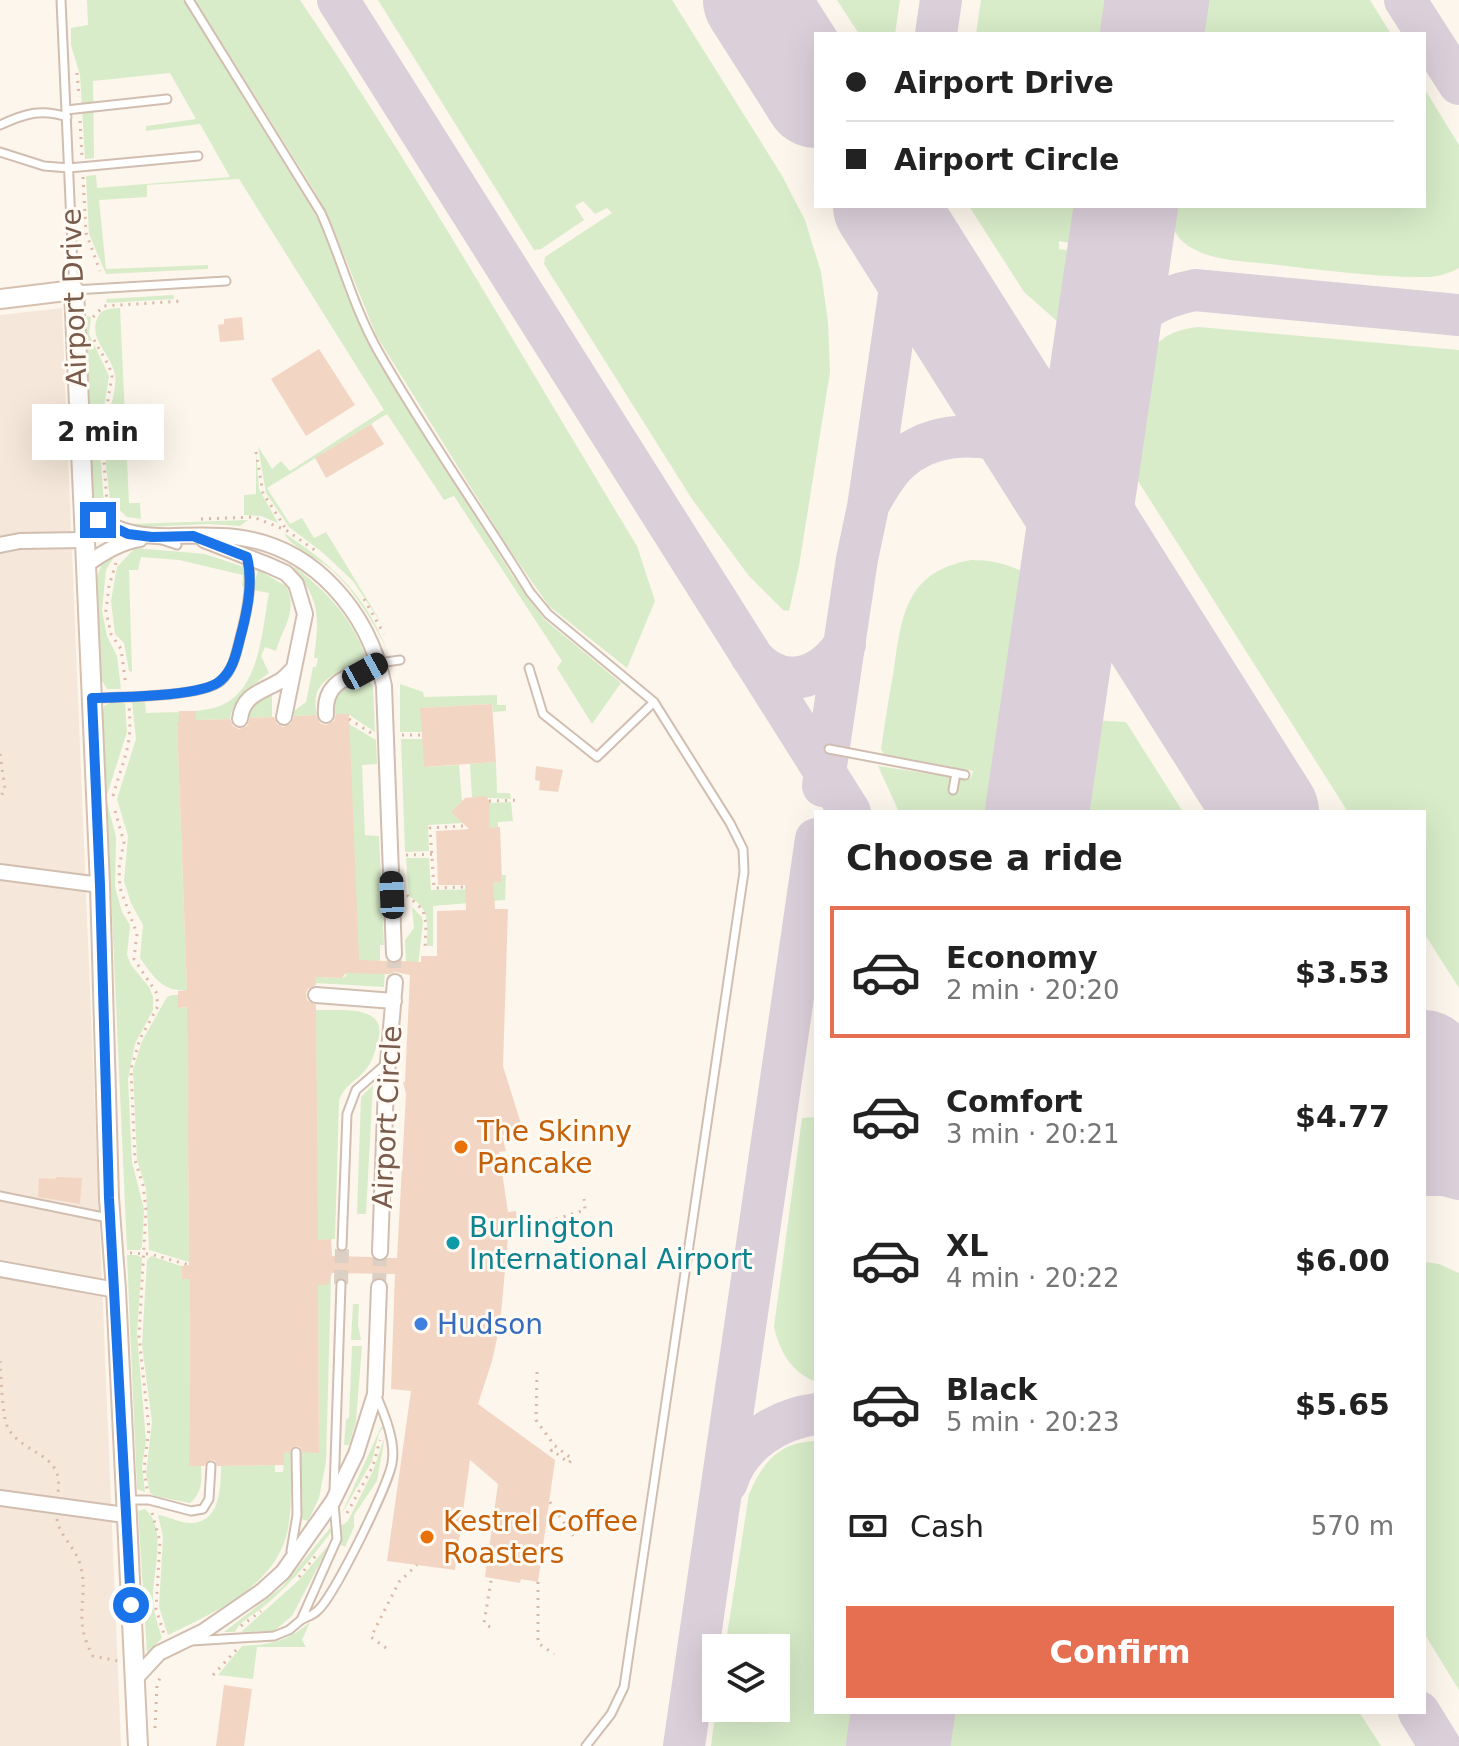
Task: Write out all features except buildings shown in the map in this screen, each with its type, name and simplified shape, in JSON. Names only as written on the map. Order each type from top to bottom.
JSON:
[{"type":"main road","points":[[0,299],[74,290]]},
{"type":"main road","name":"Airport Drive","points":[[74,290],[111,1218],[138,1746]]},
{"type":"street","points":[[83,509],[111,528],[152,537]]},
{"type":"street","points":[[193,536],[286,573],[299,592],[305,614],[284,717]]},
{"type":"street","points":[[86,565],[130,540],[236,537],[293,555],[322,574],[359,618],[379,663],[386,710],[394,954]]},
{"type":"street","points":[[0,545],[20,541],[84,540]]},
{"type":"street","points":[[326,715],[328,692],[336,683],[379,663]]},
{"type":"street","points":[[240,719],[244,704],[253,694],[282,680],[294,668]]},
{"type":"street","points":[[0,872],[100,885]]},
{"type":"street","name":"Airport Circle","points":[[380,1252],[388,1062],[395,982]]},
{"type":"street","points":[[316,995],[394,1001]]},
{"type":"street","points":[[0,1269],[116,1290]]},
{"type":"street","points":[[135,1679],[159,1653],[240,1608],[283,1572],[333,1501],[356,1454],[375,1394],[379,1287]]},
{"type":"street","points":[[0,1498],[55,1505],[125,1507]]},
{"type":"lane","name":"Airport Drive","points":[[61,0],[74,290]]},
{"type":"lane","points":[[189,0],[321,213],[336,246],[354,301],[377,348],[530,592],[548,614],[654,702],[743,849],[744,872],[624,1687],[611,1714],[586,1746]]},
{"type":"lane","points":[[0,125],[24,113],[66,114],[167,99]]},
{"type":"lane","points":[[0,152],[44,166],[69,168],[198,156]]},
{"type":"lane","points":[[74,290],[226,281]]},
{"type":"lane","points":[[152,537],[177,545]]},
{"type":"lane","points":[[92,698],[202,690],[219,683],[232,667],[251,573],[247,557]]},
{"type":"lane","points":[[379,663],[400,660]]},
{"type":"lane","points":[[529,668],[543,714],[597,757],[654,702]]},
{"type":"lane","points":[[829,749],[965,775]]},
{"type":"lane","points":[[953,790],[956,773]]},
{"type":"lane","points":[[342,1246],[347,1114],[356,1090],[388,1062]]},
{"type":"lane","points":[[0,1196],[111,1218]]},
{"type":"lane","points":[[301,1620],[337,1539],[333,1501],[341,1284]]},
{"type":"lane","points":[[185,1641],[274,1636],[318,1611],[335,1588],[375,1507],[393,1462],[388,1424],[375,1394]]},
{"type":"lane","points":[[283,1572],[294,1544],[296,1452]]},
{"type":"lane","points":[[125,1507],[149,1500],[174,1508],[203,1509],[209,1499],[211,1466]]},
{"type":"path","points":[[103,299],[104,306]]},
{"type":"path","points":[[91,325],[94,314],[104,306],[184,301]]},
{"type":"path","points":[[91,335],[112,376],[102,435],[107,503],[111,509]]},
{"type":"path","points":[[256,452],[263,493],[286,530]]},
{"type":"path","points":[[118,560],[113,567],[106,611],[111,634],[121,649],[126,689]]},
{"type":"path","points":[[112,799],[132,732],[128,703]]},
{"type":"path","points":[[398,735],[422,735]]},
{"type":"path","points":[[0,754],[5,789],[0,798]]},
{"type":"path","points":[[489,801],[521,800]]},
{"type":"path","points":[[114,808],[124,842],[119,868],[120,888],[137,934],[134,959],[156,992],[158,1006],[140,1039],[131,1069],[135,1160],[143,1185],[146,1210],[139,1336],[149,1429],[144,1469],[160,1541],[156,1609],[165,1636]]},
{"type":"path","points":[[463,826],[430,828],[434,888],[465,887]]},
{"type":"path","points":[[402,855],[437,854]]},
{"type":"path","points":[[517,1225],[534,1226],[585,1210],[584,1199]]},
{"type":"path","points":[[127,1253],[144,1253],[189,1265]]},
{"type":"path","points":[[0,1361],[6,1425],[17,1440],[49,1459],[55,1470],[59,1486],[55,1505],[58,1526],[79,1562],[83,1578],[81,1620],[86,1643],[93,1656],[112,1662],[134,1659]]},
{"type":"path","points":[[537,1372],[536,1420],[554,1445],[572,1459],[569,1463],[552,1450],[548,1455]]},
{"type":"path","points":[[550,1502],[573,1536]]},
{"type":"path","points":[[386,1648],[371,1637],[399,1582],[417,1565]]},
{"type":"path","points":[[490,1627],[484,1623],[492,1575]]},
{"type":"path","points":[[538,1582],[538,1643],[554,1654]]},
{"type":"path","points":[[222,1652],[235,1651]]},
{"type":"path","points":[[155,1729],[157,1685],[169,1666]]},
{"type":"shaded area","points":[[62,308],[121,1746],[0,1746],[0,315]]},
{"type":"green space","points":[[87,0],[183,0],[318,219],[370,346],[512,575],[544,619],[621,683],[592,724],[557,668],[562,661],[454,496],[444,500],[387,414],[267,488],[290,524],[302,518],[314,538],[326,532],[384,627],[353,581],[289,527],[266,493],[258,446],[272,469],[281,461],[290,471],[384,410],[239,179],[147,185],[147,197],[99,200],[106,269],[208,265],[208,269],[106,274],[89,234],[86,176],[96,175],[97,188],[230,177],[200,124],[146,131],[146,126],[196,119],[170,73],[93,81],[94,158],[85,159],[80,75],[71,45],[71,28],[88,25]]},
{"type":"green space","points":[[195,0],[300,0],[344,67],[637,546],[655,601],[627,668],[549,606],[511,552],[376,335],[332,225],[314,190]]},
{"type":"green space","points":[[378,0],[672,0],[781,174],[805,220],[821,272],[828,322],[830,372],[789,611],[783,610],[749,576],[692,499],[544,264],[545,257],[612,213],[607,208],[595,214],[583,201],[575,206],[584,220],[541,249],[534,250]]},
{"type":"green space","points":[[837,0],[900,0],[895,32],[858,32]]},
{"type":"green space","points":[[981,0],[1115,0],[1109,32],[976,32]]},
{"type":"green space","points":[[1196,0],[1370,0],[1390,32],[1191,32]]},
{"type":"green space","points":[[1426,91],[1459,145],[1459,268],[1449,273],[1410,277],[1218,258],[1199,252],[1185,243],[1172,224],[1168,208],[1426,208]]},
{"type":"green space","points":[[970,208],[1083,208],[1076,244],[1059,241],[1059,249],[1075,251],[1065,320],[1058,322],[1024,292]]},
{"type":"green space","points":[[173,295],[174,299],[107,303],[106,299]]},
{"type":"green space","points":[[120,308],[129,503],[140,503],[141,519],[127,517],[110,501],[106,463],[105,434],[115,375],[98,339],[95,325],[102,312]]},
{"type":"green space","points":[[87,316],[91,317],[89,334],[109,376],[99,440],[105,508],[120,519],[118,525],[97,510],[93,503]]},
{"type":"green space","points":[[1199,327],[1459,350],[1459,988],[1426,936],[1426,810],[1347,810],[1133,473],[1130,457],[1132,435],[1145,367],[1157,344],[1181,330]]},
{"type":"green space","points":[[256,452],[259,489],[278,523],[261,516],[244,515],[244,495],[256,494]]},
{"type":"green space","points":[[248,520],[240,526],[209,524],[125,528],[129,524]]},
{"type":"green space","points":[[284,533],[346,582],[369,613],[387,650],[376,628],[342,580],[292,543]]},
{"type":"green space","points":[[135,548],[205,554],[244,567],[247,572],[245,586],[242,586],[243,575],[179,560],[141,557],[138,570],[129,570],[132,672],[129,671],[124,643],[115,634],[111,601],[117,567]]},
{"type":"green space","points":[[116,554],[106,570],[102,610],[107,636],[117,656],[121,689],[107,689],[101,679],[97,577],[102,563]]},
{"type":"green space","points":[[971,560],[987,561],[1030,575],[993,810],[898,810],[878,766],[951,777],[950,792],[956,793],[960,780],[971,778],[973,771],[884,754],[881,749],[905,614],[920,585],[949,566]]},
{"type":"green space","points":[[295,567],[337,606],[353,629],[365,655],[360,664],[326,680],[320,687],[315,703],[317,715],[292,716],[306,702],[313,667],[316,667],[318,658],[314,658],[316,610],[309,590],[293,569]]},
{"type":"green space","points":[[258,570],[286,586],[291,603],[288,619],[276,651],[265,647],[261,656],[269,673],[239,698],[230,719],[196,720],[195,711],[226,703],[239,693],[248,679],[260,645],[269,593],[253,590]]},
{"type":"green space","points":[[362,682],[370,682],[373,686],[375,732],[348,714],[334,714],[337,696]]},
{"type":"green space","points":[[400,684],[423,692],[424,697],[497,695],[497,705],[506,705],[506,711],[493,712],[492,704],[421,708],[422,732],[400,732]]},
{"type":"green space","points":[[269,694],[272,696],[272,717],[249,718],[252,704]]},
{"type":"green space","points":[[132,702],[145,702],[146,713],[179,712],[187,990],[165,986],[140,958],[143,925],[124,881],[128,836],[117,799],[136,739]]},
{"type":"green space","points":[[125,703],[127,732],[107,796],[104,706]]},
{"type":"green space","points":[[1091,720],[1126,722],[1182,810],[1075,810]]},
{"type":"green space","points":[[349,724],[376,740],[377,764],[362,765],[365,835],[379,836],[384,945],[380,945],[380,969],[385,969],[384,987],[315,983],[315,968],[317,977],[346,976]]},
{"type":"green space","points":[[401,739],[422,739],[425,767],[459,765],[462,801],[452,812],[463,823],[428,825],[429,851],[405,852]]},
{"type":"green space","points":[[496,762],[497,793],[510,793],[511,799],[472,797],[470,764]]},
{"type":"green space","points":[[107,802],[116,837],[115,887],[122,912],[130,925],[127,955],[153,997],[153,1010],[135,1044],[128,1079],[132,1162],[144,1209],[140,1250],[127,1250]]},
{"type":"green space","points":[[511,802],[513,821],[498,822],[498,828],[474,828],[487,817],[490,803]]},
{"type":"green space","points":[[406,858],[429,858],[431,890],[493,889],[493,883],[502,882],[502,875],[506,875],[505,900],[433,906],[433,946],[427,946],[426,917],[421,907],[409,896]]},
{"type":"green space","points":[[412,907],[422,917],[423,923],[418,966],[406,965],[405,940],[414,928]]},
{"type":"green space","points":[[178,995],[178,1008],[187,1007],[189,1262],[149,1250],[146,1188],[137,1160],[133,1070],[142,1041],[167,997]]},
{"type":"green space","points":[[316,1010],[350,1010],[370,1015],[377,1022],[379,1031],[369,1065],[344,1090],[339,1101],[335,1239],[317,1240]]},
{"type":"green space","points":[[373,1085],[366,1214],[357,1214],[361,1097]]},
{"type":"green space","points":[[814,1117],[814,1381],[793,1367],[774,1327],[802,1118]]},
{"type":"green space","points":[[127,1255],[142,1258],[137,1334],[146,1441],[142,1466],[145,1492],[137,1489]]},
{"type":"green space","points":[[151,1256],[181,1266],[182,1279],[190,1279],[189,1466],[201,1466],[201,1477],[199,1491],[190,1503],[150,1493],[146,1474],[152,1422],[142,1345],[147,1260]]},
{"type":"green space","points":[[1426,1262],[1459,1273],[1459,1690],[1426,1636]]},
{"type":"green space","points":[[331,1277],[326,1462],[319,1498],[308,1521],[301,1519],[300,1452],[319,1452],[318,1280]]},
{"type":"green space","points":[[353,1304],[359,1304],[361,1340],[351,1340]]},
{"type":"green space","points":[[352,1346],[362,1346],[356,1421],[349,1445],[344,1445],[346,1419],[349,1418]]},
{"type":"green space","points":[[381,1427],[384,1427],[379,1433],[372,1461],[341,1515]]},
{"type":"green space","points":[[385,1436],[377,1481],[354,1515],[354,1527],[345,1547],[341,1545],[341,1526],[348,1521],[373,1471]]},
{"type":"green space","points":[[814,1441],[814,1714],[861,1714],[856,1746],[711,1746],[714,1722],[790,1722],[790,1634],[727,1634],[749,1494],[767,1463],[792,1445]]},
{"type":"green space","points":[[275,1452],[291,1452],[290,1514],[280,1552],[269,1569],[240,1596],[168,1635],[159,1607],[163,1537],[158,1515],[188,1523],[206,1518],[219,1495],[221,1466],[275,1465],[275,1472],[283,1472],[284,1459]]},
{"type":"green space","points":[[145,1509],[156,1528],[153,1600],[162,1638],[147,1653],[138,1511]]},
{"type":"green space","points":[[330,1528],[332,1531],[315,1553],[279,1593],[235,1632],[224,1632],[282,1587]]},
{"type":"green space","points":[[331,1542],[292,1616],[274,1631],[241,1632],[299,1580]]},
{"type":"green space","points":[[310,1622],[302,1640],[306,1647],[257,1647],[253,1679],[218,1675],[242,1646],[278,1641]]},
{"type":"green space","points":[[948,1714],[1360,1714],[1381,1746],[943,1746]]},
{"type":"taxiway","points":[[338,0],[849,810]]},
{"type":"taxiway","points":[[936,32],[941,0]]},
{"type":"taxiway","points":[[1405,0],[1426,32]]},
{"type":"taxiway","points":[[1426,33],[1459,84]]},
{"type":"taxiway","points":[[823,786],[912,208]]},
{"type":"taxiway","points":[[1106,345],[1145,309],[1195,290],[1459,315]]},
{"type":"taxiway","points":[[870,502],[898,462],[926,444],[943,439],[977,437],[1010,445],[1033,457],[1054,475]]},
{"type":"taxiway","points":[[751,656],[775,674],[788,678],[801,677],[825,666],[845,644]]},
{"type":"taxiway","points":[[684,1746],[814,853]]},
{"type":"taxiway","points":[[1426,1099],[1426,1128]]},
{"type":"taxiway","points":[[1426,1175],[1459,1179]]},
{"type":"taxiway","points":[[727,1482],[741,1456],[762,1435],[788,1421],[814,1414]]},
{"type":"taxiway","points":[[1420,1714],[1440,1746]]},
{"type":"runway","points":[[755,0],[814,93]]},
{"type":"runway","points":[[1152,32],[1157,0]]},
{"type":"runway","points":[[886,208],[1266,810]]},
{"type":"runway","points":[[1037,810],[1126,208]]},
{"type":"runway","points":[[1426,1065],[1459,1117]]},
{"type":"runway","points":[[898,1746],[903,1714]]},
{"type":"tunnel","points":[[394,954],[395,982]]},
{"type":"tunnel","points":[[341,1284],[342,1246]]},
{"type":"tunnel","points":[[379,1287],[380,1252]]},
{"type":"place","name":"The Skinny Pancake","points":[[461,1147]]},
{"type":"place","name":"Burlington International Airport","points":[[453,1243]]},
{"type":"place","name":"Hudson","points":[[421,1324]]},
{"type":"place","name":"Kestrel Coffee Roasters","points":[[427,1537]]},
{"type":"route","points":[[98,520],[128,534],[193,536],[247,557],[251,573],[245,619],[232,667],[219,683],[202,690],[92,698],[109,1198],[131,1605]]}]
